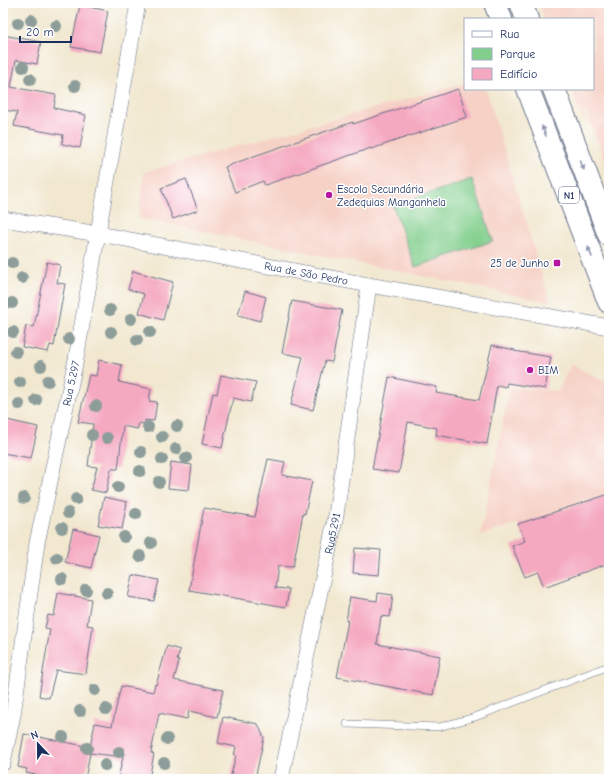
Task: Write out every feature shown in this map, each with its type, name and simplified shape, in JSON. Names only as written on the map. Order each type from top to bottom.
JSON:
[{"type":"highway","points":[[495,3],[501,18]]},
{"type":"highway","points":[[521,3],[527,18]]},
{"type":"highway","name":"N1","points":[[528,90],[609,302]]},
{"type":"highway","name":"N1","points":[[554,90],[609,235]]},
{"type":"street","name":"Rua 5.297","points":[[3,762],[13,715],[37,542],[76,359],[99,234],[138,3]]},
{"type":"street","name":"Rua de São Pedro","points":[[3,219],[99,234],[369,286],[609,327]]},
{"type":"street","name":"Rua5.291","points":[[281,779],[336,515],[369,286]]},
{"type":"lane","points":[[347,724],[439,727],[475,717],[609,666]]},
{"type":"shaded area","points":[[538,3],[609,3],[609,171],[585,109],[584,120],[571,90],[594,90],[594,18],[544,18]]},
{"type":"shaded area","name":"Escola Secundária Zedequias Manganhela","points":[[464,83],[464,90],[486,90],[550,302],[138,218],[144,172]]},
{"type":"shaded area","points":[[571,364],[605,382],[609,391],[609,492],[480,536],[511,387],[558,391]]},
{"type":"green space","points":[[472,179],[493,241],[415,267],[393,206]]},
{"type":"building","points":[[80,5],[108,11],[100,52],[71,47]]},
{"type":"building","points":[[3,35],[41,42],[37,64],[16,60],[11,87],[56,95],[54,108],[86,115],[80,148],[62,144],[63,135],[14,126],[17,112],[3,110]]},
{"type":"building","points":[[458,89],[467,117],[371,148],[265,185],[263,181],[235,192],[225,167],[353,122],[353,124]]},
{"type":"building","points":[[186,179],[198,210],[173,219],[161,188]]},
{"type":"building","points":[[47,262],[60,265],[57,283],[65,284],[54,346],[50,345],[48,352],[22,347],[26,326],[34,327]]},
{"type":"building","points":[[133,271],[173,282],[163,320],[139,313],[144,294],[128,289]]},
{"type":"building","points":[[245,291],[266,297],[260,321],[238,315]]},
{"type":"building","points":[[292,301],[342,310],[332,362],[325,361],[313,410],[291,405],[303,357],[282,353]]},
{"type":"building","points":[[492,345],[515,350],[514,351],[551,357],[545,389],[507,383],[506,387],[497,385],[487,444],[436,435],[437,428],[408,422],[399,473],[372,469],[389,377],[437,387],[436,393],[479,400]]},
{"type":"building","points":[[99,360],[122,365],[119,382],[151,389],[149,401],[157,402],[154,421],[145,420],[145,424],[139,423],[137,429],[123,426],[118,469],[111,469],[106,493],[91,490],[97,467],[88,466],[93,424],[78,422],[89,375],[96,376]]},
{"type":"building","points":[[221,375],[256,382],[251,402],[233,398],[222,448],[202,444],[213,393],[217,394]]},
{"type":"building","points":[[7,420],[38,427],[31,458],[3,453],[3,438]]},
{"type":"building","points":[[268,459],[285,462],[282,475],[312,481],[305,514],[303,513],[293,567],[278,566],[275,588],[289,589],[286,607],[189,590],[204,508],[255,517]]},
{"type":"building","points":[[171,462],[192,465],[189,490],[168,488]]},
{"type":"building","points":[[609,494],[609,563],[544,587],[538,572],[525,577],[512,546],[525,541],[518,524]]},
{"type":"building","points":[[104,497],[127,502],[122,529],[98,525]]},
{"type":"building","points":[[73,529],[99,535],[91,568],[65,562]]},
{"type":"building","points":[[355,548],[381,550],[379,575],[353,573]]},
{"type":"building","points":[[133,575],[159,580],[154,601],[128,597]]},
{"type":"building","points":[[58,593],[91,599],[87,625],[93,626],[86,674],[56,670],[49,698],[39,696],[50,629],[45,628],[48,615],[54,616]]},
{"type":"building","points":[[378,593],[393,595],[390,617],[381,616],[377,644],[440,656],[433,695],[337,677],[348,621],[346,621],[350,597],[377,601]]},
{"type":"building","points":[[167,646],[180,650],[174,680],[223,690],[217,717],[189,711],[187,719],[159,713],[151,753],[154,754],[149,779],[118,779],[123,757],[90,753],[85,779],[49,779],[26,773],[27,769],[18,767],[24,734],[90,747],[95,723],[112,726],[121,686],[153,692]]},
{"type":"building","points":[[223,717],[258,724],[264,738],[255,779],[230,779],[236,755],[234,755],[236,747],[218,743]]},
{"type":"place","name":"Escola Secundária Zedequias Manganhela","points":[[329,195]]},
{"type":"place","name":"25 de Junho","points":[[557,263]]},
{"type":"place","name":"BIM","points":[[530,370]]}]
